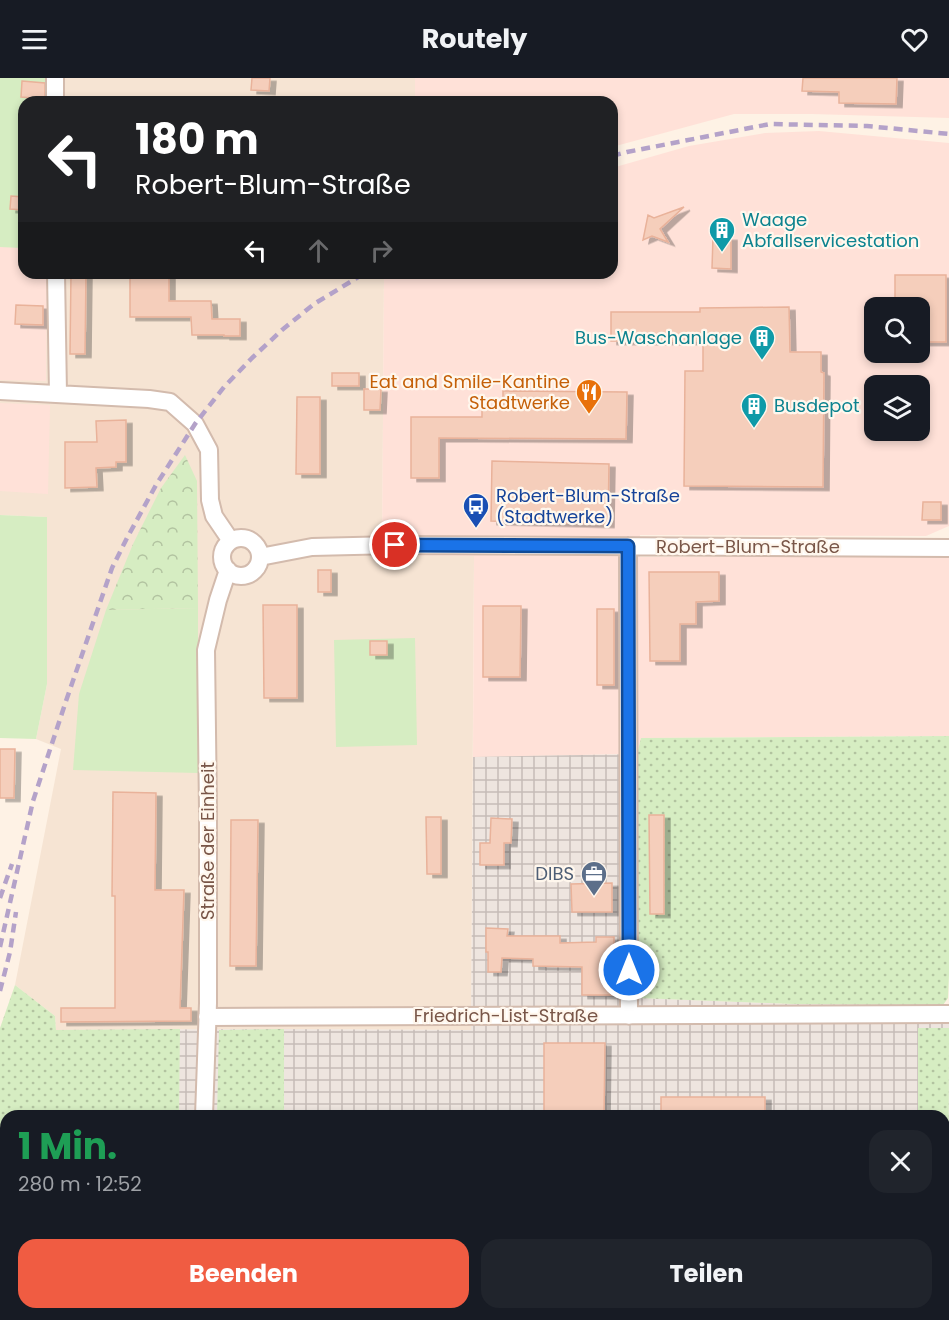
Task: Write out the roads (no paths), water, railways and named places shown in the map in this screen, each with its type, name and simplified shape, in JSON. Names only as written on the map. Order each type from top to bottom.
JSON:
[{"type":"street","points":[[55,78],[55,96]]},
{"type":"street","points":[[56,279],[58,394]]},
{"type":"street","points":[[0,391],[170,402],[195,424],[209,450],[210,500],[214,516],[231,541],[239,538],[248,539],[260,551],[258,566],[254,571],[246,575],[234,574],[228,570]]},
{"type":"street","name":"Straße der Einheit","points":[[204,1110],[208,811],[206,650],[228,570],[223,559],[224,551],[226,545],[231,541]]},
{"type":"street","name":"Robert-Blum-Straße","points":[[260,557],[312,547],[395,545],[949,548]]},
{"type":"street","points":[[628,546],[629,1016]]},
{"type":"street","name":"Friedrich-List-Straße","points":[[207,1017],[949,1014]]},
{"type":"railway","points":[[618,154],[770,124],[867,126],[949,134]]},
{"type":"railway","points":[[0,947],[33,801],[112,568],[127,538],[156,485],[195,424],[224,387],[282,330],[314,304],[355,279]]},
{"type":"railway","points":[[0,898],[12,864]]},
{"type":"railway","points":[[0,991],[10,952],[16,912]]},
{"type":"place","name":"Waage Abfallservicestation","points":[[722,253]]},
{"type":"place","name":"Bus-Waschanlage","points":[[762,361]]},
{"type":"place","name":"Eat and Smile-Kantine Stadtwerke","points":[[589,415]]},
{"type":"place","name":"Busdepot","points":[[754,429]]},
{"type":"place","name":"Robert-Blum-Straße (Stadtwerke)","points":[[476,529]]},
{"type":"place","name":"DIBS","points":[[594,897]]}]
